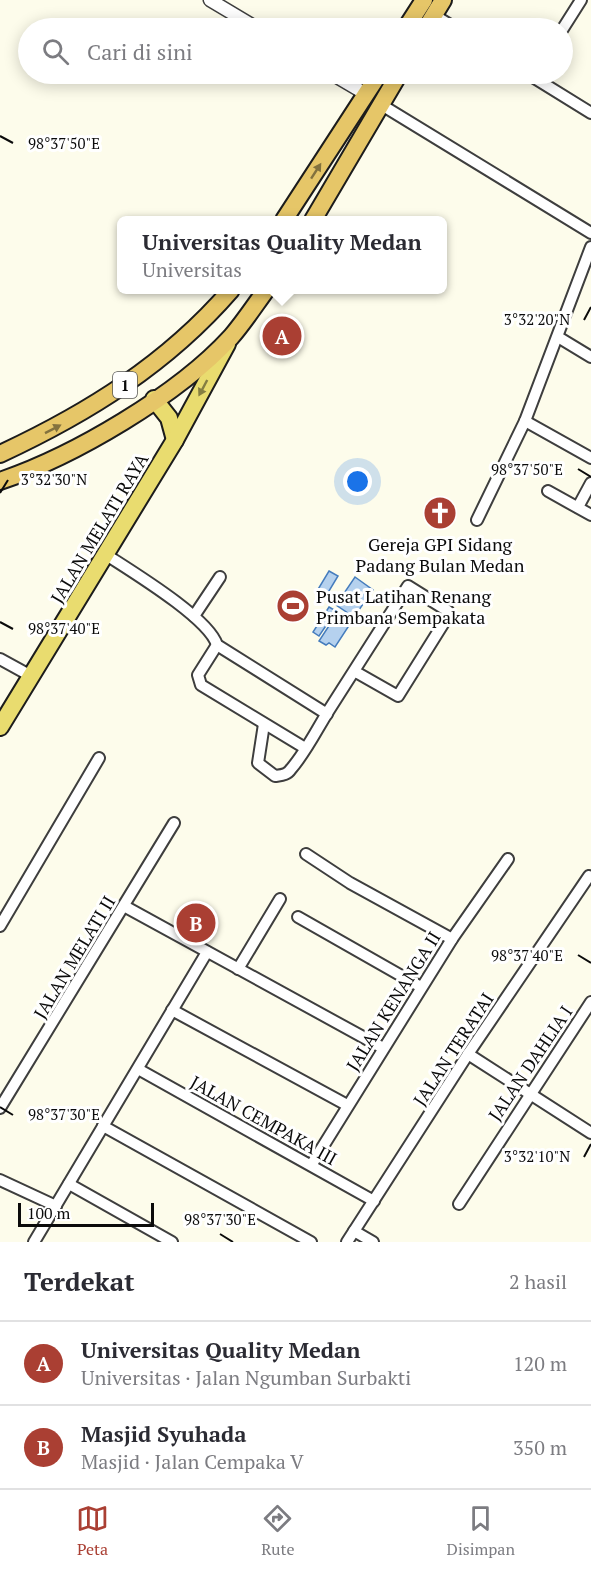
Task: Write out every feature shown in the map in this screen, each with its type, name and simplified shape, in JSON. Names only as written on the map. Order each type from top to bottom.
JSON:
[{"type":"highway","points":[[412,18],[424,0]]},
{"type":"highway","points":[[432,18],[443,0]]},
{"type":"highway","points":[[288,216],[372,84]]},
{"type":"highway","points":[[315,216],[393,84]]},
{"type":"highway","name":"1","points":[[0,454],[64,423],[156,364],[213,311],[228,294]]},
{"type":"highway","name":"1","points":[[0,481],[70,450],[180,382],[231,337],[263,294]]},
{"type":"main road","name":"JALAN MELATI RAYA","points":[[0,728],[175,440],[231,337]]},
{"type":"main road","points":[[154,399],[169,418],[175,440]]},
{"type":"street","points":[[570,18],[581,0]]},
{"type":"street","points":[[214,1],[241,18]]},
{"type":"street","points":[[349,84],[366,94]]},
{"type":"street","points":[[547,84],[591,113]]},
{"type":"street","points":[[380,104],[591,234]]},
{"type":"street","points":[[477,520],[525,422],[591,247]]},
{"type":"street","points":[[558,337],[591,357]]},
{"type":"street","points":[[525,422],[591,458]]},
{"type":"street","points":[[578,507],[591,483]]},
{"type":"street","points":[[549,491],[591,515]]},
{"type":"street","points":[[105,554],[194,616],[215,638],[217,645],[327,714]]},
{"type":"street","points":[[194,616],[220,577]]},
{"type":"street","points":[[264,724],[258,763],[275,776],[284,775],[291,770],[354,670],[408,586],[448,611],[448,616],[398,696],[354,670]]},
{"type":"street","points":[[217,645],[198,675],[201,685],[305,748]]},
{"type":"street","points":[[0,659],[31,676]]},
{"type":"street","points":[[0,926],[99,759]]},
{"type":"street","name":"JALAN MELATI II","points":[[0,1108],[174,823]]},
{"type":"street","points":[[306,854],[350,883],[452,939]]},
{"type":"street","name":"JALAN KENANGA II","points":[[312,1164],[452,939],[508,859]]},
{"type":"street","name":"JALAN TERATAI","points":[[347,1242],[468,1054],[589,876]]},
{"type":"street","points":[[238,969],[280,899]]},
{"type":"street","points":[[124,906],[383,1048]]},
{"type":"street","points":[[298,917],[422,987]]},
{"type":"street","points":[[34,1242],[207,952]]},
{"type":"street","name":"JALAN DAHLIA I","points":[[459,1204],[529,1093],[591,1002]]},
{"type":"street","points":[[172,1010],[347,1105]]},
{"type":"street","points":[[468,1054],[590,1130]]},
{"type":"street","name":"JALAN CEMPAKA III","points":[[138,1069],[374,1200]]},
{"type":"street","points":[[104,1126],[311,1242]]},
{"type":"street","points":[[0,1180],[56,1206]]},
{"type":"street","points":[[69,1184],[172,1242]]},
{"type":"street","points":[[354,1231],[373,1242]]},
{"type":"water","points":[[329,571],[338,576],[326,596],[317,591]]},
{"type":"water","points":[[355,577],[373,590],[354,617],[336,605]]},
{"type":"water","points":[[329,607],[336,611],[319,636],[313,632]]},
{"type":"water","points":[[338,612],[352,621],[335,647],[319,641]]},
{"type":"place","name":"Universitas Quality Medan","points":[[282,336]]},
{"type":"place","name":"Gereja GPI Sidang Padang Bulan Medan","points":[[440,513]]},
{"type":"place","name":"Pusat Latihan Renang Primbana Sempakata","points":[[293,606]]},
{"type":"place","name":"Masjid Syuhada","points":[[196,923]]}]
